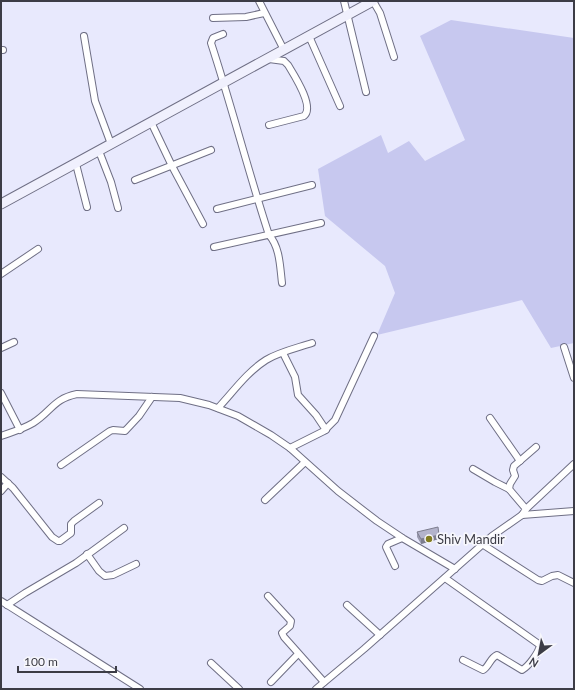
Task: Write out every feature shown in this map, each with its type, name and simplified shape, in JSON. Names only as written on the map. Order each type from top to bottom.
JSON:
[{"type":"street","points":[[259,1],[284,50]]},
{"type":"street","points":[[344,1],[366,92]]},
{"type":"street","points":[[1,204],[373,1],[380,13],[394,57]]},
{"type":"street","points":[[213,18],[246,17],[264,13]]},
{"type":"street","points":[[223,34],[212,38],[211,43],[257,199],[269,235],[272,238],[278,252],[282,282]]},
{"type":"street","points":[[84,36],[95,101],[111,144]]},
{"type":"street","points":[[309,36],[340,106]]},
{"type":"street","points":[[268,59],[278,59],[284,61],[288,65],[306,98],[308,110],[304,116],[269,126]]},
{"type":"street","points":[[151,122],[172,166],[203,224]]},
{"type":"street","points":[[135,180],[211,150]]},
{"type":"street","points":[[99,151],[111,182],[118,208]]},
{"type":"street","points":[[76,164],[87,207]]},
{"type":"street","points":[[217,209],[312,186]]},
{"type":"street","points":[[214,247],[321,223]]},
{"type":"street","points":[[1,274],[38,249]]},
{"type":"street","points":[[290,448],[326,430],[335,420],[374,336]]},
{"type":"street","points":[[1,348],[14,342]]},
{"type":"street","points":[[218,408],[250,372],[264,361],[312,343]]},
{"type":"street","points":[[564,347],[574,378]]},
{"type":"street","points":[[283,353],[295,377],[298,395],[316,415],[326,430]]},
{"type":"street","points":[[1,393],[20,430]]},
{"type":"street","points":[[1,436],[20,430],[34,422],[55,403],[67,396],[83,394],[180,398],[218,408],[238,416],[260,428],[290,448],[338,491],[367,514],[402,538],[455,569]]},
{"type":"street","points":[[61,466],[110,431],[125,431],[139,416],[152,397]]},
{"type":"street","points":[[490,418],[520,461]]},
{"type":"street","points":[[509,489],[515,476],[513,468],[536,447]]},
{"type":"street","points":[[265,500],[305,462]]},
{"type":"street","points":[[316,689],[380,635],[482,544],[524,512],[574,464]]},
{"type":"street","points":[[473,469],[509,489],[524,512]]},
{"type":"street","points":[[1,477],[8,483],[52,537],[58,541],[71,533],[71,524],[74,521],[99,503]]},
{"type":"street","points":[[1,491],[8,483]]},
{"type":"street","points":[[524,512],[574,511]]},
{"type":"street","points":[[7,605],[24,593],[76,563],[124,528]]},
{"type":"street","points":[[395,566],[386,547],[388,544],[402,538]]},
{"type":"street","points":[[482,544],[538,580],[542,581],[558,575],[574,584]]},
{"type":"street","points":[[87,554],[98,571],[105,576],[113,575],[136,564]]},
{"type":"street","points":[[445,578],[540,645],[526,667],[522,670],[497,655],[493,657],[483,670],[463,660]]},
{"type":"street","points":[[268,596],[291,621],[291,624],[282,633],[282,635],[324,682]]},
{"type":"street","points":[[1,601],[140,689]]},
{"type":"street","points":[[347,604],[380,635]]},
{"type":"street","points":[[271,682],[298,654]]},
{"type":"street","points":[[211,663],[239,689]]},
{"type":"shaded area","points":[[451,20],[574,38],[574,343],[551,348],[522,300],[377,335],[395,293],[385,266],[325,216],[318,169],[381,135],[388,153],[409,141],[425,161],[465,140],[420,36]]},
{"type":"building","points":[[438,527],[439,535],[421,539],[417,532]]},
{"type":"place","name":"Shiv Mandir","points":[[429,539]]}]
